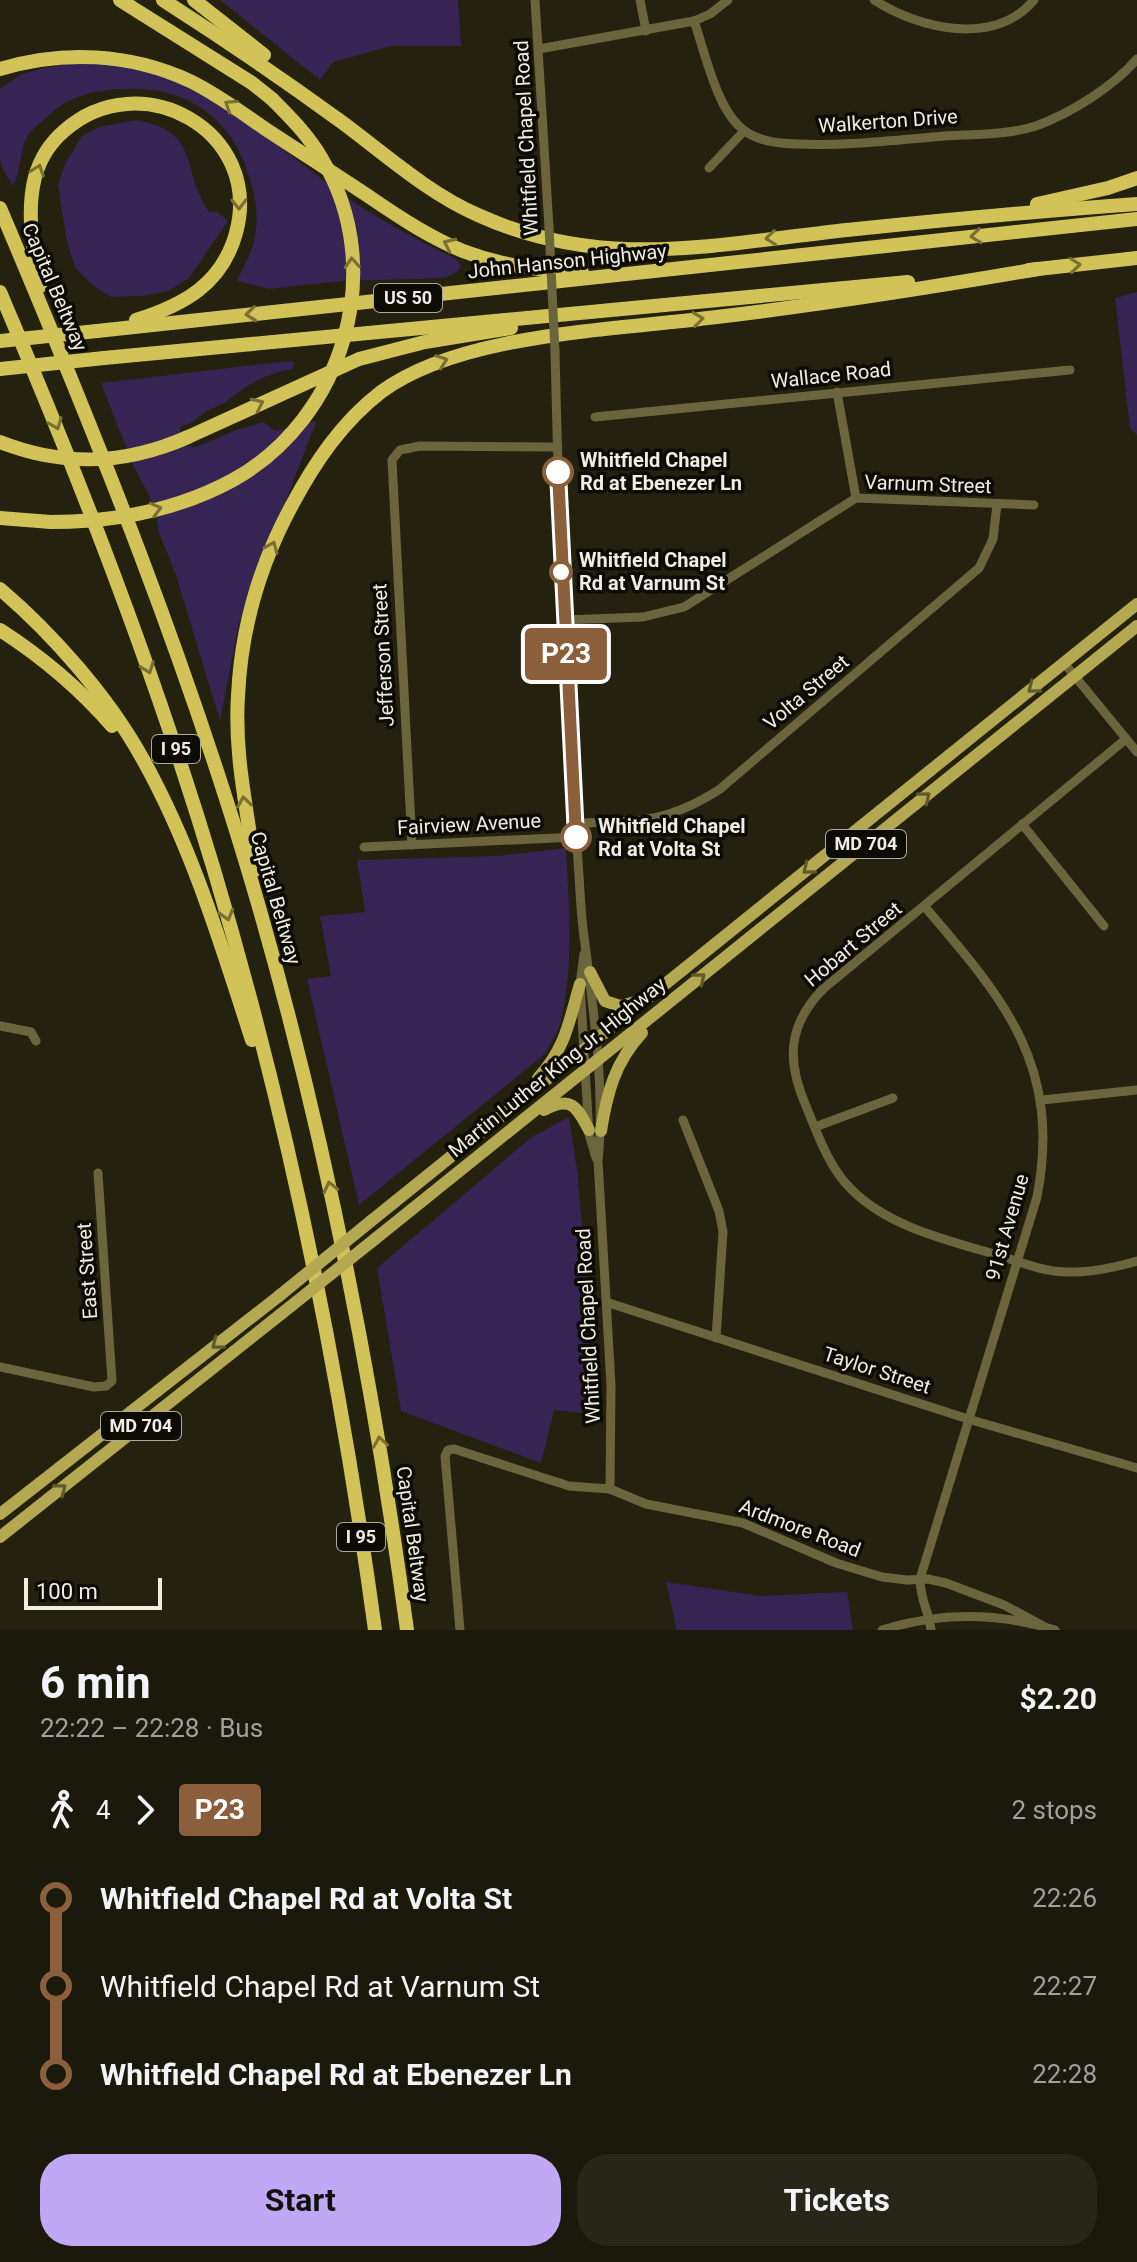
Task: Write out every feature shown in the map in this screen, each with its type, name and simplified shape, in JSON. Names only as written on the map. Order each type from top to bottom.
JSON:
[{"type":"highway","points":[[0,518],[51,522],[101,520],[147,512],[233,480],[256,465],[295,430],[328,383],[346,338],[353,269],[349,233],[335,185],[323,160],[296,124],[252,83],[120,0]]},
{"type":"highway","points":[[163,0],[247,53],[439,194],[476,215],[527,234],[593,249],[659,251],[1137,204]]},
{"type":"highway","points":[[194,0],[391,159]]},
{"type":"highway","points":[[6,67],[59,57],[88,56],[139,63],[166,71],[212,93],[418,229],[484,258],[509,265],[594,272],[719,265]]},
{"type":"highway","points":[[51,329],[36,266],[31,215],[36,173],[44,154],[74,122],[93,111],[131,102],[168,107],[185,114],[212,136],[232,168],[240,205],[232,247],[211,281],[185,301],[158,313],[97,331]]},
{"type":"highway","points":[[849,230],[1045,203],[1137,178]]},
{"type":"highway","name":"Capital Beltway","points":[[0,208],[99,445],[158,601],[259,907],[342,1242],[374,1407],[407,1630]]},
{"type":"highway","name":"John Hanson Highway","points":[[0,341],[1137,219]]},
{"type":"highway","name":"US 50","points":[[0,369],[1137,258]]},
{"type":"highway","points":[[259,907],[237,723],[241,666],[251,607],[271,547],[301,488],[336,435],[374,398],[408,375],[431,365],[496,346],[788,308],[1038,269]]},
{"type":"highway","name":"I 95","points":[[0,292],[105,550],[164,714],[218,884],[290,1158],[328,1339],[375,1630]]},
{"type":"highway","points":[[0,442],[28,453],[61,460],[93,462],[148,453],[330,371],[388,350],[663,305]]},
{"type":"highway","points":[[0,589],[38,626],[99,695],[141,755],[171,814],[205,902],[290,1158]]},
{"type":"highway","points":[[0,630],[46,661],[93,704],[116,731],[171,814]]},
{"type":"main road","name":"Martin Luther King Jr. Highway","points":[[0,1514],[279,1296],[1137,604]]},
{"type":"main road","name":"Martin Luther King Jr. Highway","points":[[0,1537],[1137,626]]},
{"type":"main road","points":[[590,972],[600,995],[613,1005],[630,1004],[649,996]]},
{"type":"main road","points":[[511,1108],[556,1056],[568,1032],[580,984]]},
{"type":"main road","points":[[595,1130],[621,1060],[669,1003]]},
{"type":"main road","points":[[520,1123],[553,1105],[567,1103],[579,1110],[595,1130]]},
{"type":"street","name":"Whitfield Chapel Road","points":[[535,0],[549,227],[576,837],[595,1041],[595,1130]]},
{"type":"street","points":[[640,0],[646,31]]},
{"type":"street","points":[[539,49],[694,21],[710,14],[728,0]]},
{"type":"street","points":[[874,0],[919,22],[956,28],[998,24],[1022,12],[1034,0]]},
{"type":"street","points":[[694,21],[723,102],[744,131],[709,168]]},
{"type":"street","name":"Walkerton Drive","points":[[744,131],[766,141],[807,144],[1028,128],[1066,112],[1112,81],[1137,59]]},
{"type":"street","name":"Wallace Road","points":[[595,417],[1070,370]]},
{"type":"street","points":[[837,392],[856,498]]},
{"type":"street","name":"Jefferson Street","points":[[412,845],[391,463],[400,450],[413,447],[557,447]]},
{"type":"street","name":"Varnum Street","points":[[564,620],[643,617],[684,607],[856,498],[1034,505]]},
{"type":"street","name":"Volta Street","points":[[576,823],[659,818],[694,805],[720,789],[979,568],[993,539],[997,504]]},
{"type":"street","points":[[1064,663],[1137,752]]},
{"type":"street","name":"Hobart Street","points":[[1126,739],[823,989],[798,1021],[793,1048],[794,1070],[803,1100],[837,1173],[854,1192],[876,1209],[921,1230],[1040,1269],[1094,1271],[1137,1261]]},
{"type":"street","points":[[1022,824],[1104,926]]},
{"type":"street","name":"Fairview Avenue","points":[[364,847],[576,837]]},
{"type":"street","name":"91st Avenue","points":[[920,1579],[1041,1177],[1042,1100],[1030,1059],[1007,1012],[925,907]]},
{"type":"street","name":"Whitfield Chapel Road","points":[[585,945],[580,984],[585,1071],[598,1161],[611,1385],[610,1489]]},
{"type":"street","points":[[0,1026],[31,1032],[36,1041]]},
{"type":"street","points":[[1042,1100],[1137,1090]]},
{"type":"street","points":[[815,1127],[893,1098]]},
{"type":"street","points":[[683,1120],[719,1211],[723,1232],[716,1338]]},
{"type":"street","name":"East Street","points":[[0,1367],[102,1387],[112,1381],[98,1173]]},
{"type":"street","name":"Taylor Street","points":[[606,1302],[968,1419],[1137,1468]]},
{"type":"street","name":"Ardmore Road","points":[[460,1630],[446,1452],[458,1449],[569,1486],[610,1489],[646,1504],[743,1523],[836,1563],[872,1574],[896,1579],[920,1579],[960,1588],[1050,1628]]},
{"type":"street","points":[[920,1579],[920,1594],[930,1618],[931,1630]]},
{"type":"street","points":[[882,1630],[930,1618],[986,1616],[1050,1628]]},
{"type":"shaded area","points":[[220,0],[458,0],[461,46],[391,46],[333,62],[320,80]]},
{"type":"shaded area","points":[[85,62],[117,64],[154,74],[216,103],[355,203],[456,259],[461,265],[458,271],[445,278],[343,281],[269,289],[237,281],[252,247],[256,228],[256,205],[249,176],[231,137],[218,122],[203,109],[168,93],[147,89],[93,92],[65,103],[28,136],[13,186],[0,159],[0,89],[20,75]]},
{"type":"shaded area","points":[[136,120],[172,134],[187,156],[200,197],[210,212],[217,212],[228,221],[189,278],[168,291],[111,297],[91,284],[75,267],[66,237],[58,185],[65,164],[82,136],[99,127]]},
{"type":"shaded area","points":[[1137,292],[1137,435],[1130,428],[1115,298]]},
{"type":"shaded area","points":[[294,362],[292,369],[256,382],[180,427],[188,446],[196,447],[264,422],[275,431],[300,423],[316,422],[275,522],[239,623],[220,721],[176,575],[158,530],[156,509],[132,463],[101,383]]},
{"type":"shaded area","points":[[566,848],[570,935],[568,978],[561,1021],[545,1054],[359,1205],[307,979],[331,976],[320,916],[365,912],[357,860],[497,856]]},
{"type":"shaded area","points":[[569,1117],[577,1170],[599,1415],[554,1410],[541,1463],[401,1411],[377,1268],[532,1137]]},
{"type":"shaded area","points":[[666,1582],[761,1596],[847,1592],[853,1630],[677,1630]]},
{"type":"bus line","name":"P23","points":[[558,472],[576,837]]},
{"type":"place","name":"Whitfield Chapel Rd at Ebenezer Ln","points":[[558,472]]},
{"type":"place","name":"Whitfield Chapel Rd at Varnum St","points":[[561,572]]},
{"type":"place","name":"Whitfield Chapel Rd at Volta St","points":[[576,837]]}]
